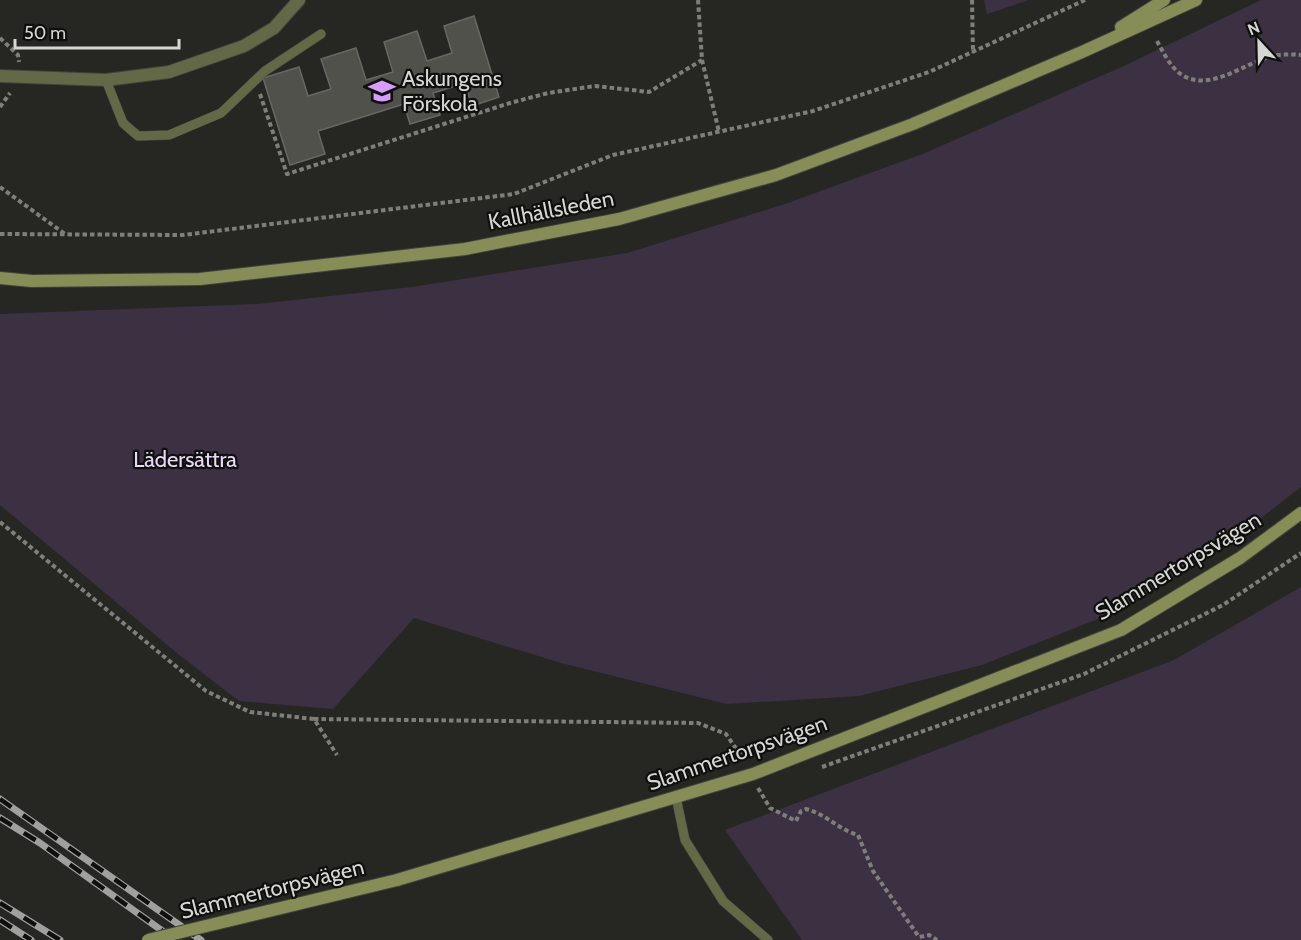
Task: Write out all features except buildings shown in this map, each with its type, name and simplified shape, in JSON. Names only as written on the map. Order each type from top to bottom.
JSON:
[{"type":"street","points":[[0,76],[106,80],[169,72],[244,46],[274,28],[299,0]]},
{"type":"street","name":"Kallhällsleden","points":[[1082,52],[1164,0]]},
{"type":"street","name":"Kallhällsleden","points":[[0,278],[32,281],[200,279],[465,249],[619,219],[786,171],[913,124],[1082,52],[1196,0]]},
{"type":"street","name":"Slammertorpsvägen","points":[[148,940],[397,880],[753,774],[1121,630],[1240,558],[1301,513]]},
{"type":"lane","points":[[106,80],[123,123],[138,136],[169,135],[221,113],[265,71],[321,34]]},
{"type":"lane","points":[[676,797],[685,840],[723,901],[768,940]]},
{"type":"path","points":[[698,0],[702,60],[719,132]]},
{"type":"path","points":[[972,0],[973,53]]},
{"type":"path","points":[[0,234],[183,235],[514,194],[613,155],[813,111],[929,72],[1085,0]]},
{"type":"path","points":[[0,38],[18,55],[21,77]]},
{"type":"path","points":[[1157,41],[1167,59],[1178,72],[1192,80],[1208,80],[1270,57],[1301,55]]},
{"type":"path","points":[[256,80],[287,174],[548,93],[595,86],[649,92],[702,60]]},
{"type":"path","points":[[0,187],[66,234]]},
{"type":"path","points":[[0,522],[206,691],[250,712],[314,719],[698,723],[726,734],[753,774],[759,791],[770,808],[796,821],[801,811],[806,809],[831,819],[847,832],[858,835],[873,871],[920,937],[929,935],[937,940]]},
{"type":"path","points":[[314,719],[337,755]]},
{"type":"green space","points":[[984,0],[1029,0],[987,14]]},
{"type":"green space","name":"Lädersättra","points":[[1261,0],[1301,0],[1301,487],[1230,542],[1113,613],[982,665],[859,696],[727,704],[561,663],[414,618],[333,709],[239,701],[178,654],[0,505],[0,314],[258,304],[412,287],[627,253],[785,204],[925,153],[1126,65]]},
{"type":"green space","points":[[1301,587],[1301,940],[802,940],[725,830],[1174,660]]},
{"type":"railway","points":[[0,799],[201,940]]},
{"type":"railway","points":[[0,818],[40,843],[175,940]]},
{"type":"railway","points":[[0,903],[60,940]]},
{"type":"railway","points":[[0,920],[31,940]]},
{"type":"place","name":"Askungens Förskola","points":[[382,91]]}]
